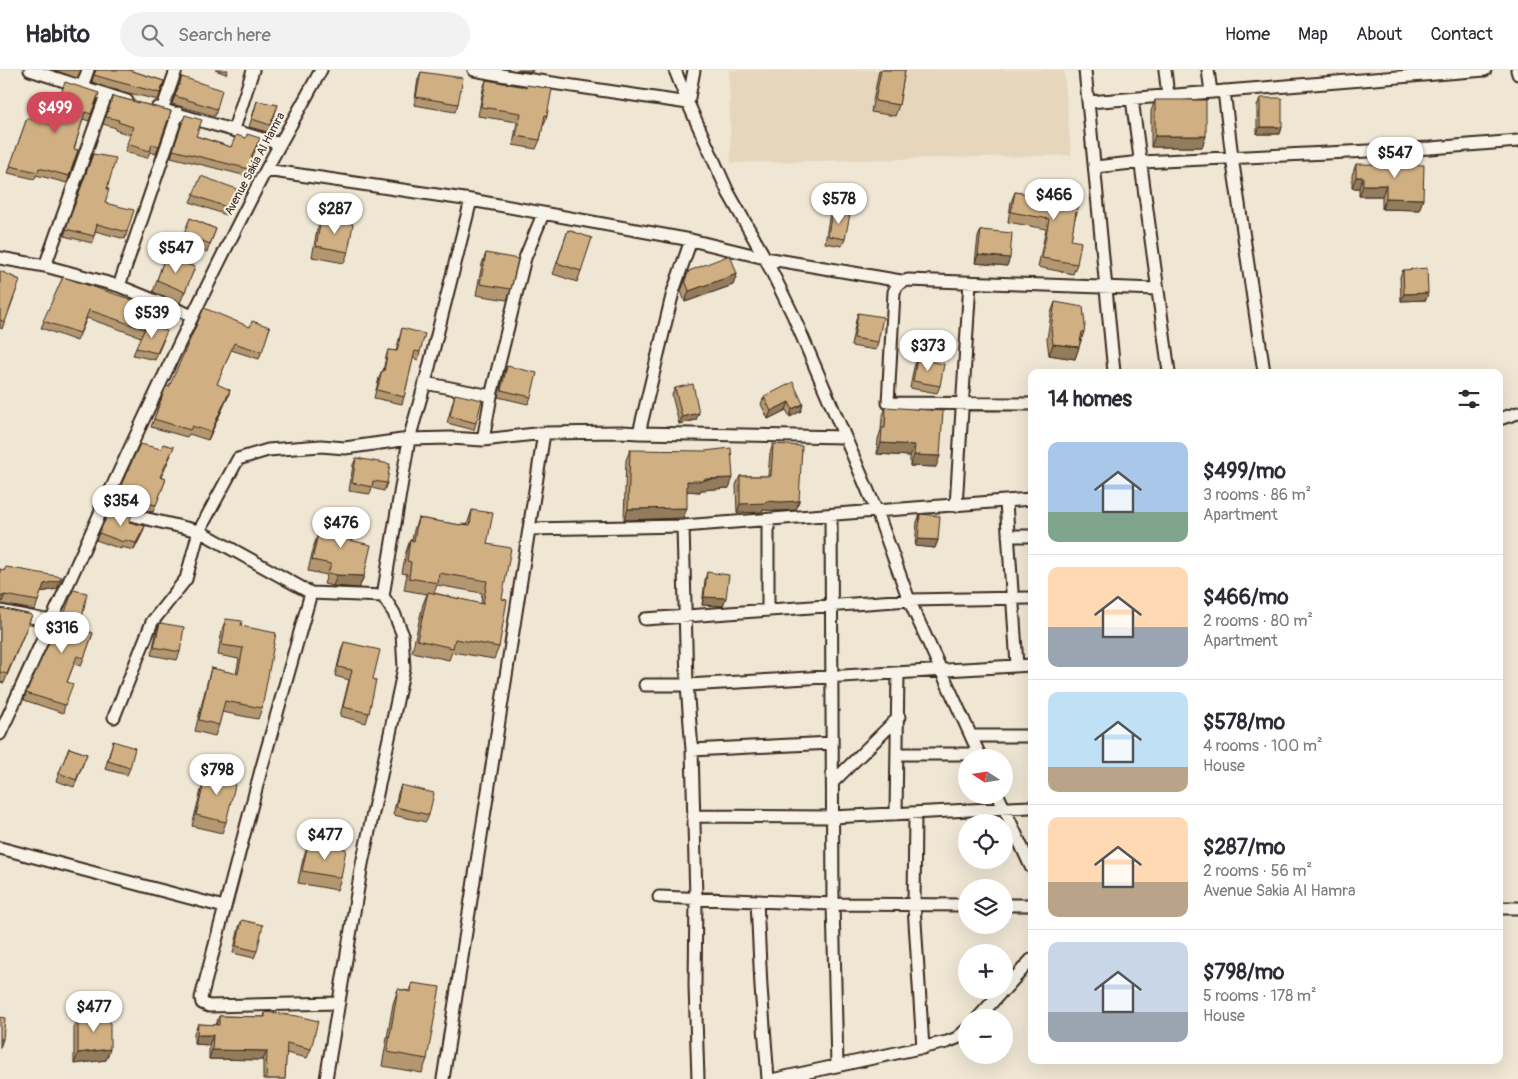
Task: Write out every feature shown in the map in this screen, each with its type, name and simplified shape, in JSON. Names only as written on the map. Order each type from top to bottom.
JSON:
[{"type":"street","points":[[30,70],[106,95],[178,113],[280,144]]},
{"type":"street","points":[[82,87],[88,70]]},
{"type":"street","points":[[162,110],[176,70]]},
{"type":"street","points":[[234,129],[253,70]]},
{"type":"street","name":"Avenue Sakia Al Hamra","points":[[0,734],[101,508],[193,316],[254,191],[321,70]]},
{"type":"street","points":[[474,70],[688,103]]},
{"type":"street","points":[[675,70],[728,192],[765,258],[793,315],[877,512],[909,600],[977,749]]},
{"type":"street","points":[[688,103],[694,70]]},
{"type":"street","points":[[1085,70],[1114,369]]},
{"type":"street","points":[[1165,70],[1168,96]]},
{"type":"street","points":[[1208,70],[1210,92]]},
{"type":"street","points":[[1089,102],[1486,70]]},
{"type":"street","points":[[1224,91],[1264,369]]},
{"type":"street","points":[[45,266],[106,95]]},
{"type":"street","points":[[1132,98],[1169,369]]},
{"type":"street","points":[[119,286],[178,113]]},
{"type":"street","points":[[1095,167],[1140,162],[1431,148],[1518,141]]},
{"type":"street","points":[[266,170],[471,200],[691,240],[765,258],[901,282]]},
{"type":"street","points":[[326,1079],[362,864],[404,668],[402,633],[394,613],[383,596],[409,439],[471,200]]},
{"type":"street","points":[[483,440],[491,396],[525,258],[542,214]]},
{"type":"street","points":[[639,433],[673,292],[691,240]]},
{"type":"street","points":[[0,258],[45,266],[119,286],[193,316]]},
{"type":"street","points":[[1028,404],[888,403],[894,292],[897,285],[908,280],[1157,289]]},
{"type":"street","points":[[956,506],[970,282]]},
{"type":"street","points":[[425,383],[491,396]]},
{"type":"street","points":[[1503,418],[1518,413]]},
{"type":"street","points":[[114,717],[152,622],[186,579],[199,531],[238,459],[268,450],[321,446],[345,448],[409,439],[450,438],[483,440],[544,432],[845,437]]},
{"type":"street","points":[[443,1079],[544,432]]},
{"type":"street","points":[[529,529],[683,526],[1028,499]]},
{"type":"street","points":[[1006,502],[1017,665]]},
{"type":"street","points":[[101,508],[199,531],[311,593],[383,596]]},
{"type":"street","points":[[831,515],[832,817],[837,1065]]},
{"type":"street","points":[[768,520],[768,609]]},
{"type":"street","points":[[683,526],[687,685],[692,750],[698,1079]]},
{"type":"street","points":[[1008,536],[1028,536]]},
{"type":"street","points":[[311,593],[224,907],[202,992],[202,1002],[204,1005],[339,1003]]},
{"type":"street","points":[[646,618],[909,600],[1028,598]]},
{"type":"street","points":[[0,610],[51,621]]},
{"type":"street","points":[[645,685],[687,685],[1028,665]]},
{"type":"street","points":[[896,814],[898,672]]},
{"type":"street","points":[[833,782],[898,717]]},
{"type":"street","points":[[971,736],[1028,736]]},
{"type":"street","points":[[692,750],[832,743]]},
{"type":"street","points":[[898,754],[958,755]]},
{"type":"street","points":[[1002,804],[1028,861]]},
{"type":"street","points":[[693,816],[832,817],[1028,807]]},
{"type":"street","points":[[915,813],[914,906],[923,1048]]},
{"type":"street","points":[[0,848],[224,907]]},
{"type":"street","points":[[660,897],[833,904],[958,905]]},
{"type":"street","points":[[757,901],[768,1079]]},
{"type":"street","points":[[1013,905],[1028,905]]},
{"type":"street","points":[[1503,908],[1518,908]]},
{"type":"street","points":[[1013,980],[1028,963]]},
{"type":"street","points":[[986,1009],[996,999]]},
{"type":"street","points":[[776,1079],[923,1048],[958,1037]]},
{"type":"shaded area","points":[[729,70],[1064,70],[1071,155],[731,163]]},
{"type":"building","points":[[96,70],[129,70],[164,81],[160,93],[94,75]]},
{"type":"building","points":[[881,70],[905,70],[899,105],[875,101]]},
{"type":"building","points":[[421,72],[463,78],[458,104],[416,97]]},
{"type":"building","points":[[182,77],[222,90],[217,109],[175,96]]},
{"type":"building","points":[[486,80],[526,87],[527,85],[552,89],[540,140],[516,136],[521,113],[481,107]]},
{"type":"building","points":[[65,82],[99,93],[91,114],[85,112],[74,149],[78,150],[69,176],[39,168],[38,172],[10,166],[27,118],[51,124]]},
{"type":"building","points":[[113,96],[171,111],[159,146],[152,144],[150,151],[127,144],[133,127],[118,122],[119,120],[106,117]]},
{"type":"building","points":[[1260,98],[1282,98],[1282,127],[1260,127]]},
{"type":"building","points":[[1155,100],[1206,100],[1206,136],[1155,136]]},
{"type":"building","points":[[257,101],[278,105],[270,125],[252,119]]},
{"type":"building","points":[[185,115],[202,120],[196,136],[231,147],[236,135],[246,138],[247,134],[260,138],[251,157],[254,157],[249,169],[173,150]]},
{"type":"building","points":[[93,154],[116,158],[105,203],[134,210],[127,232],[97,224],[94,236],[66,229]]},
{"type":"building","points":[[1356,164],[1424,165],[1423,199],[1386,198],[1386,185],[1363,185],[1363,177],[1356,177]]},
{"type":"building","points":[[201,176],[237,189],[229,208],[193,195]]},
{"type":"building","points":[[1044,188],[1081,194],[1071,240],[1081,242],[1077,264],[1042,258],[1049,219],[1011,212],[1015,192],[1043,197]]},
{"type":"building","points":[[832,211],[850,214],[845,239],[828,236]]},
{"type":"building","points":[[190,218],[216,229],[210,244],[184,234]]},
{"type":"building","points":[[321,219],[353,224],[348,252],[316,246]]},
{"type":"building","points":[[568,230],[592,238],[581,271],[557,263]]},
{"type":"building","points":[[981,230],[1012,233],[1010,258],[978,255]]},
{"type":"building","points":[[486,253],[518,259],[511,289],[480,284]]},
{"type":"building","points":[[730,255],[737,274],[689,291],[685,280],[689,271]]},
{"type":"building","points":[[165,257],[195,267],[185,292],[157,280]]},
{"type":"building","points":[[1427,268],[1428,293],[1404,294],[1403,270]]},
{"type":"building","points":[[0,271],[20,280],[5,322],[0,320]]},
{"type":"building","points":[[63,277],[154,307],[144,329],[89,310],[80,333],[43,321]]},
{"type":"building","points":[[1055,302],[1083,307],[1085,325],[1079,347],[1053,344],[1051,328]]},
{"type":"building","points":[[204,308],[250,327],[252,321],[270,327],[262,352],[234,343],[217,384],[230,390],[211,432],[192,426],[190,430],[154,419],[165,389],[167,386],[169,387]]},
{"type":"building","points":[[858,313],[883,317],[878,342],[854,338]]},
{"type":"building","points":[[147,324],[167,331],[157,353],[136,348]]},
{"type":"building","points":[[402,328],[425,334],[420,352],[415,351],[404,397],[377,390],[382,371],[384,371],[388,350],[397,351]]},
{"type":"building","points":[[917,359],[944,364],[940,386],[913,381]]},
{"type":"building","points":[[507,366],[537,373],[531,397],[501,390]]},
{"type":"building","points":[[793,382],[803,404],[792,409],[789,402],[771,411],[764,397]]},
{"type":"building","points":[[693,384],[699,413],[682,417],[675,388]]},
{"type":"building","points":[[455,394],[482,400],[476,423],[450,416]]},
{"type":"building","points":[[886,407],[943,411],[940,456],[914,455],[915,445],[881,443],[882,428],[885,428]]},
{"type":"building","points":[[140,444],[161,449],[163,444],[174,447],[160,477],[166,479],[156,505],[116,496]]},
{"type":"building","points":[[773,444],[802,446],[799,501],[766,501],[766,503],[740,504],[740,476],[771,476]]},
{"type":"building","points":[[731,448],[733,478],[687,481],[687,508],[628,509],[630,450],[705,451]]},
{"type":"building","points":[[356,458],[390,464],[387,483],[373,481],[372,487],[352,483]]},
{"type":"building","points":[[110,510],[132,515],[129,522],[145,526],[136,543],[124,540],[123,542],[99,533]]},
{"type":"building","points":[[472,510],[493,513],[487,544],[511,548],[502,599],[507,600],[499,647],[455,639],[453,648],[417,640],[428,592],[483,604],[487,581],[439,573],[438,583],[409,578],[411,562],[407,561],[410,540],[414,541],[418,518],[470,525]]},
{"type":"building","points":[[327,513],[350,519],[345,539],[371,545],[364,576],[328,573],[331,564],[312,560],[318,534],[321,535]]},
{"type":"building","points":[[920,514],[940,516],[938,540],[918,539]]},
{"type":"building","points":[[6,567],[62,577],[60,580],[44,584],[38,601],[5,595],[0,597],[0,569],[4,571]]},
{"type":"building","points":[[707,572],[729,575],[726,598],[704,597]]},
{"type":"building","points":[[73,590],[87,593],[80,629],[93,633],[84,658],[77,656],[67,682],[73,684],[65,705],[26,693],[58,623],[61,623]]},
{"type":"building","points":[[0,608],[32,615],[7,674],[0,672]]},
{"type":"building","points":[[226,619],[242,621],[241,626],[276,633],[262,708],[225,701],[219,725],[199,720],[211,668],[238,674],[243,648],[222,645]]},
{"type":"building","points":[[160,623],[184,627],[180,652],[154,647]]},
{"type":"building","points":[[344,642],[380,650],[373,679],[376,680],[369,713],[343,707],[352,670],[338,667]]},
{"type":"building","points":[[113,741],[135,748],[130,768],[108,761]]},
{"type":"building","points":[[69,748],[87,754],[76,780],[59,773]]},
{"type":"building","points":[[211,770],[237,777],[226,822],[196,815],[205,779],[209,780]]},
{"type":"building","points":[[401,785],[434,793],[429,815],[396,807]]},
{"type":"building","points":[[314,843],[346,849],[341,878],[302,871],[307,848],[313,849]]},
{"type":"building","points":[[242,920],[263,925],[257,951],[236,946]]},
{"type":"building","points":[[412,983],[440,987],[427,1059],[387,1052],[398,989],[411,992]]},
{"type":"building","points":[[265,1012],[318,1021],[311,1049],[287,1043],[285,1079],[266,1079],[267,1051],[212,1050],[213,1035],[197,1035],[198,1024],[219,1025],[219,1016],[265,1017]]},
{"type":"building","points":[[110,1013],[110,1049],[78,1053],[78,1017]]},
{"type":"building","points":[[0,1017],[5,1018],[3,1039],[0,1039]]}]
